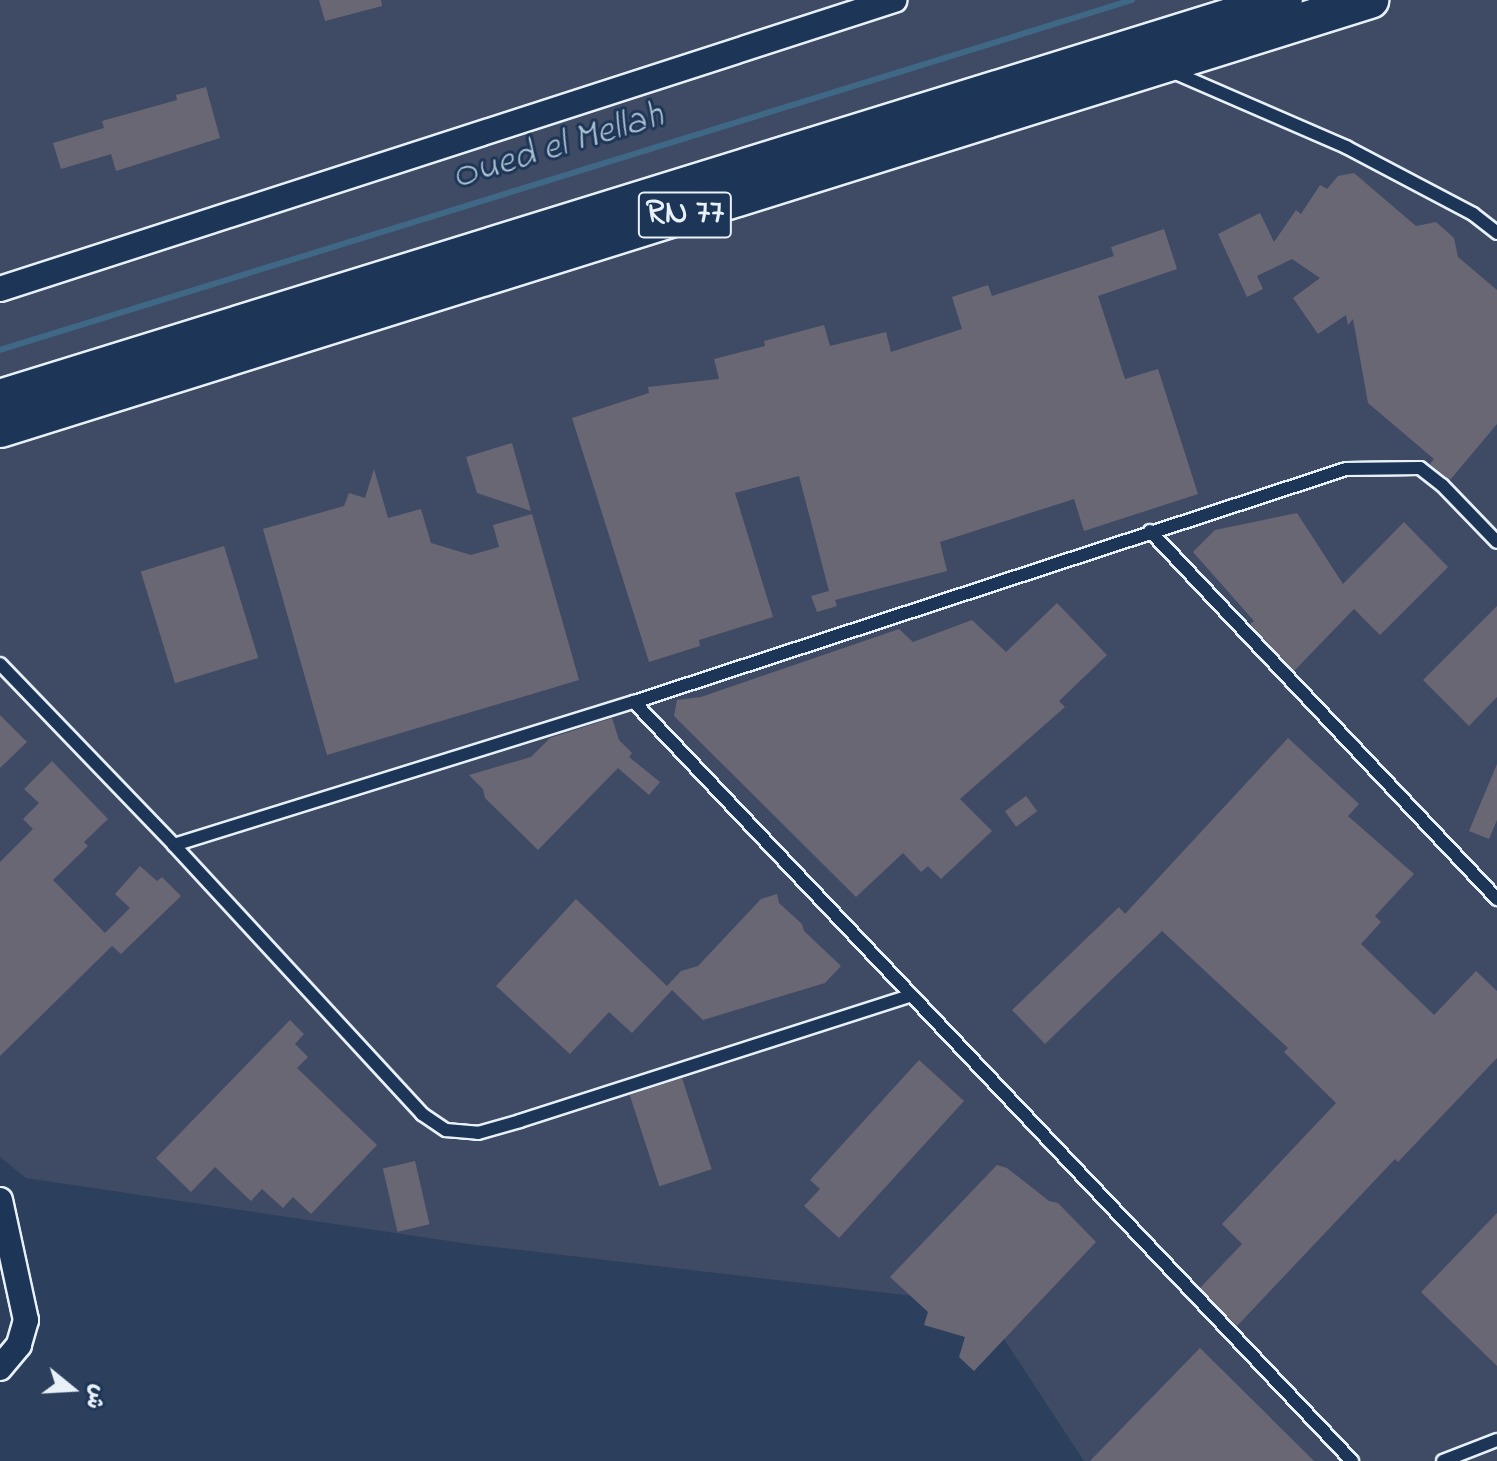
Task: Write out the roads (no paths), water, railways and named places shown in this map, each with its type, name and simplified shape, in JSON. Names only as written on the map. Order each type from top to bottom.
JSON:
[{"type":"main road","name":"RN 77","points":[[0,398],[1284,0]]},
{"type":"main road","name":"RN 77","points":[[0,429],[1370,0]]},
{"type":"street","points":[[0,289],[894,0]]},
{"type":"street","points":[[0,1200],[26,1320],[19,1345],[0,1368]]},
{"type":"lane","points":[[1159,66],[1346,147],[1473,214],[1497,233]]},
{"type":"lane","points":[[174,845],[634,702],[1346,469],[1420,468],[1442,485],[1497,542]]},
{"type":"lane","points":[[1150,531],[1497,899]]},
{"type":"lane","points":[[0,664],[174,845],[422,1114],[446,1130],[478,1133],[520,1121],[909,996]]},
{"type":"lane","points":[[634,702],[1352,1461]]},
{"type":"lane","points":[[1443,1461],[1497,1440]]},
{"type":"waterway","name":"Oued el Mellah","points":[[0,350],[1132,0]]}]
